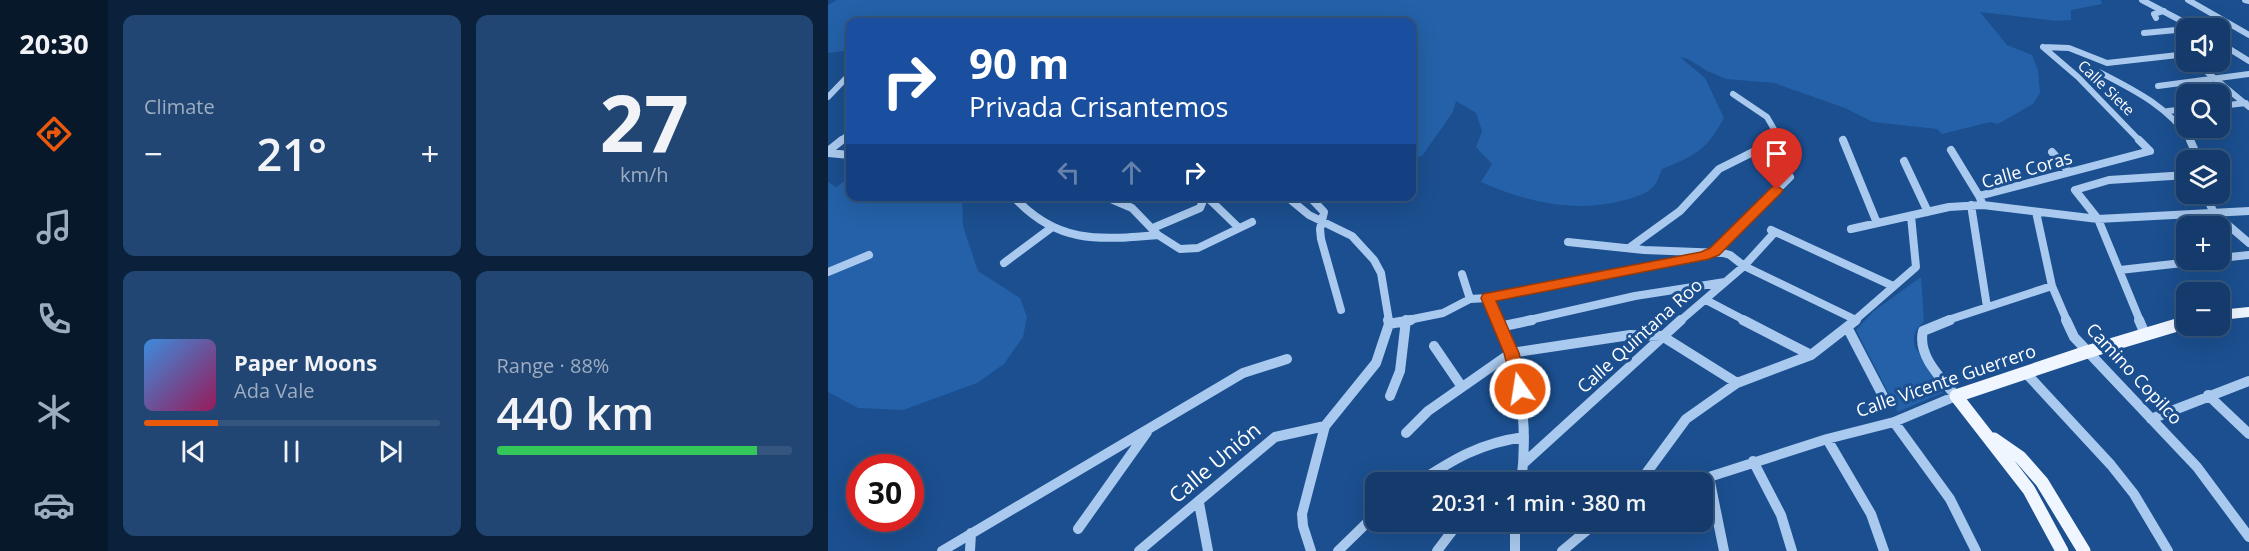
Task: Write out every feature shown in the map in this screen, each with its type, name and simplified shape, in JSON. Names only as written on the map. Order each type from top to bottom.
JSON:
[{"type":"main road","points":[[2230,314],[2249,312]]},
{"type":"main road","name":"Calle Vicente Guerrero","points":[[1956,396],[2087,351],[2176,325]]},
{"type":"main road","points":[[1956,396],[2029,490],[2062,551]]},
{"type":"main road","points":[[1987,434],[2020,457],[2042,482],[2084,551]]},
{"type":"street","points":[[2142,0],[2176,18]]},
{"type":"street","points":[[2188,0],[2249,35]]},
{"type":"street","points":[[2245,0],[2249,2]]},
{"type":"street","points":[[2156,18],[2154,14],[2164,12]]},
{"type":"street","points":[[2144,33],[2176,30]]},
{"type":"street","name":"Calle Siete","points":[[2150,151],[2078,77],[2043,47],[2069,48],[2107,63],[2176,56]]},
{"type":"street","points":[[2232,49],[2249,61]]},
{"type":"street","points":[[2099,72],[2168,111],[2176,118],[2196,150]]},
{"type":"street","points":[[2208,72],[2248,104]]},
{"type":"street","points":[[2158,86],[2249,74]]},
{"type":"street","points":[[828,97],[846,78]]},
{"type":"street","points":[[1629,248],[1658,229],[1695,198],[1720,168],[1759,150],[1773,137],[1775,131],[1767,117],[1733,94]]},
{"type":"street","points":[[2230,105],[2248,104]]},
{"type":"street","points":[[2168,111],[2176,111]]},
{"type":"street","points":[[828,152],[846,136]]},
{"type":"street","points":[[1843,139],[1878,223]]},
{"type":"street","points":[[1951,150],[1978,196]]},
{"type":"street","name":"Calle Coras","points":[[1851,229],[1929,212],[1983,205],[1978,196],[2150,151]]},
{"type":"street","points":[[828,152],[846,154]]},
{"type":"street","points":[[2052,152],[2069,172]]},
{"type":"street","points":[[1904,160],[1929,212]]},
{"type":"street","name":"Calle Coras","points":[[2098,219],[2074,190],[2109,180],[2176,176]]},
{"type":"street","points":[[1389,324],[1450,311],[1470,299],[1488,298],[1698,259],[1714,252],[1790,177]]},
{"type":"street","points":[[1017,201],[1025,212],[1051,228],[1075,237],[1122,238],[1155,231],[1200,208],[1204,201]]},
{"type":"street","points":[[1116,201],[1132,208],[1155,231],[1179,249],[1198,248],[1252,222]]},
{"type":"street","points":[[1211,201],[1239,228]]},
{"type":"street","points":[[1292,201],[1308,215],[1352,236],[1374,260],[1381,273],[1389,324],[1376,363],[1325,426],[1302,514],[1303,526],[1311,551]]},
{"type":"street","points":[[1314,201],[1324,212],[1327,224],[1321,239],[1341,310]]},
{"type":"street","points":[[2210,204],[2214,213],[2249,243]]},
{"type":"street","points":[[1971,205],[1987,307]]},
{"type":"street","points":[[1983,205],[2098,219],[2249,211]]},
{"type":"street","name":"Camino Copilco","points":[[2036,212],[2052,286],[2074,337],[2197,467],[2249,537]]},
{"type":"street","points":[[1647,472],[1686,419],[1737,383],[1811,355],[1848,327],[1916,267],[1911,216]]},
{"type":"street","points":[[2098,219],[2145,333]]},
{"type":"street","points":[[1004,263],[1051,228]]},
{"type":"street","name":"Calle Quintana Roo","points":[[1525,462],[1662,336],[1744,266],[1773,231],[1893,286]]},
{"type":"street","points":[[1568,242],[1730,255],[1744,266],[1856,320]]},
{"type":"street","points":[[828,272],[870,255]]},
{"type":"street","points":[[2230,257],[2249,255]]},
{"type":"street","points":[[2120,270],[2176,264]]},
{"type":"street","points":[[1462,274],[1470,299]]},
{"type":"street","points":[[1499,327],[1635,296],[1725,282]]},
{"type":"street","points":[[1956,396],[1930,363],[1920,342],[1923,331],[1933,325],[2052,286]]},
{"type":"street","points":[[1488,298],[1511,353],[1524,407],[1523,472]]},
{"type":"street","points":[[1706,300],[1811,355]]},
{"type":"street","points":[[1390,396],[1400,371],[1406,320]]},
{"type":"street","points":[[1848,327],[1883,396]]},
{"type":"street","points":[[1406,434],[1416,421],[1511,353],[1630,335],[1662,336],[1737,383]]},
{"type":"street","points":[[1434,346],[1462,387]]},
{"type":"street","points":[[942,551],[1243,373],[1287,359]]},
{"type":"street","points":[[2025,372],[2111,465],[2134,494],[2168,551]]},
{"type":"street","points":[[2151,418],[2249,381]]},
{"type":"street","points":[[2208,395],[2249,434]]},
{"type":"street","name":"Calle Vicente Guerrero","points":[[1713,476],[1752,461],[1894,422],[1956,396]]},
{"type":"street","points":[[1894,422],[1948,495],[1963,520],[1976,551]]},
{"type":"street","name":"Calle Unión","points":[[1139,551],[1275,437],[1325,426]]},
{"type":"street","points":[[1078,529],[1149,430]]},
{"type":"street","points":[[1434,472],[1461,453],[1477,446],[1524,437]]},
{"type":"street","points":[[1827,439],[1872,514],[1884,551]]},
{"type":"street","points":[[1752,461],[1774,499],[1790,536],[1792,551]]},
{"type":"street","points":[[1713,497],[1724,551]]},
{"type":"street","points":[[1199,503],[1208,551]]},
{"type":"street","points":[[1338,551],[1365,525]]},
{"type":"street","points":[[970,551],[971,532]]},
{"type":"street","points":[[1437,551],[1451,532]]},
{"type":"street","points":[[1515,532],[1515,551]]},
{"type":"street","points":[[1562,551],[1585,532]]},
{"type":"shaded area","points":[[837,0],[2101,0],[2102,4],[2071,10],[2071,20],[2057,21],[1980,12],[2007,45],[2032,55],[2038,70],[2040,93],[2033,104],[1998,124],[1990,122],[1942,134],[1937,129],[1873,122],[1845,108],[1774,83],[1726,79],[1680,57],[1705,78],[1724,118],[1718,129],[1699,151],[1662,169],[1655,184],[1647,192],[1621,201],[1585,206],[1550,204],[1532,200],[1481,182],[1492,164],[1476,147],[1482,131],[1476,113],[1456,101],[1453,112],[1422,156],[1416,157],[1416,18],[846,18],[846,51],[828,53],[828,5]]},
{"type":"shaded area","points":[[846,180],[846,201],[962,201],[963,226],[978,271],[1020,298],[1027,317],[1023,337],[1004,364],[977,383],[903,410],[858,408],[828,392],[828,182],[836,187]]},
{"type":"shaded area","points":[[1921,277],[1924,322],[1915,333],[1914,343],[1944,392],[1898,412],[1856,330],[1874,311]]},
{"type":"route","points":[[1520,389],[1511,353],[1488,298],[1698,259],[1714,252],[1777,190]]}]
